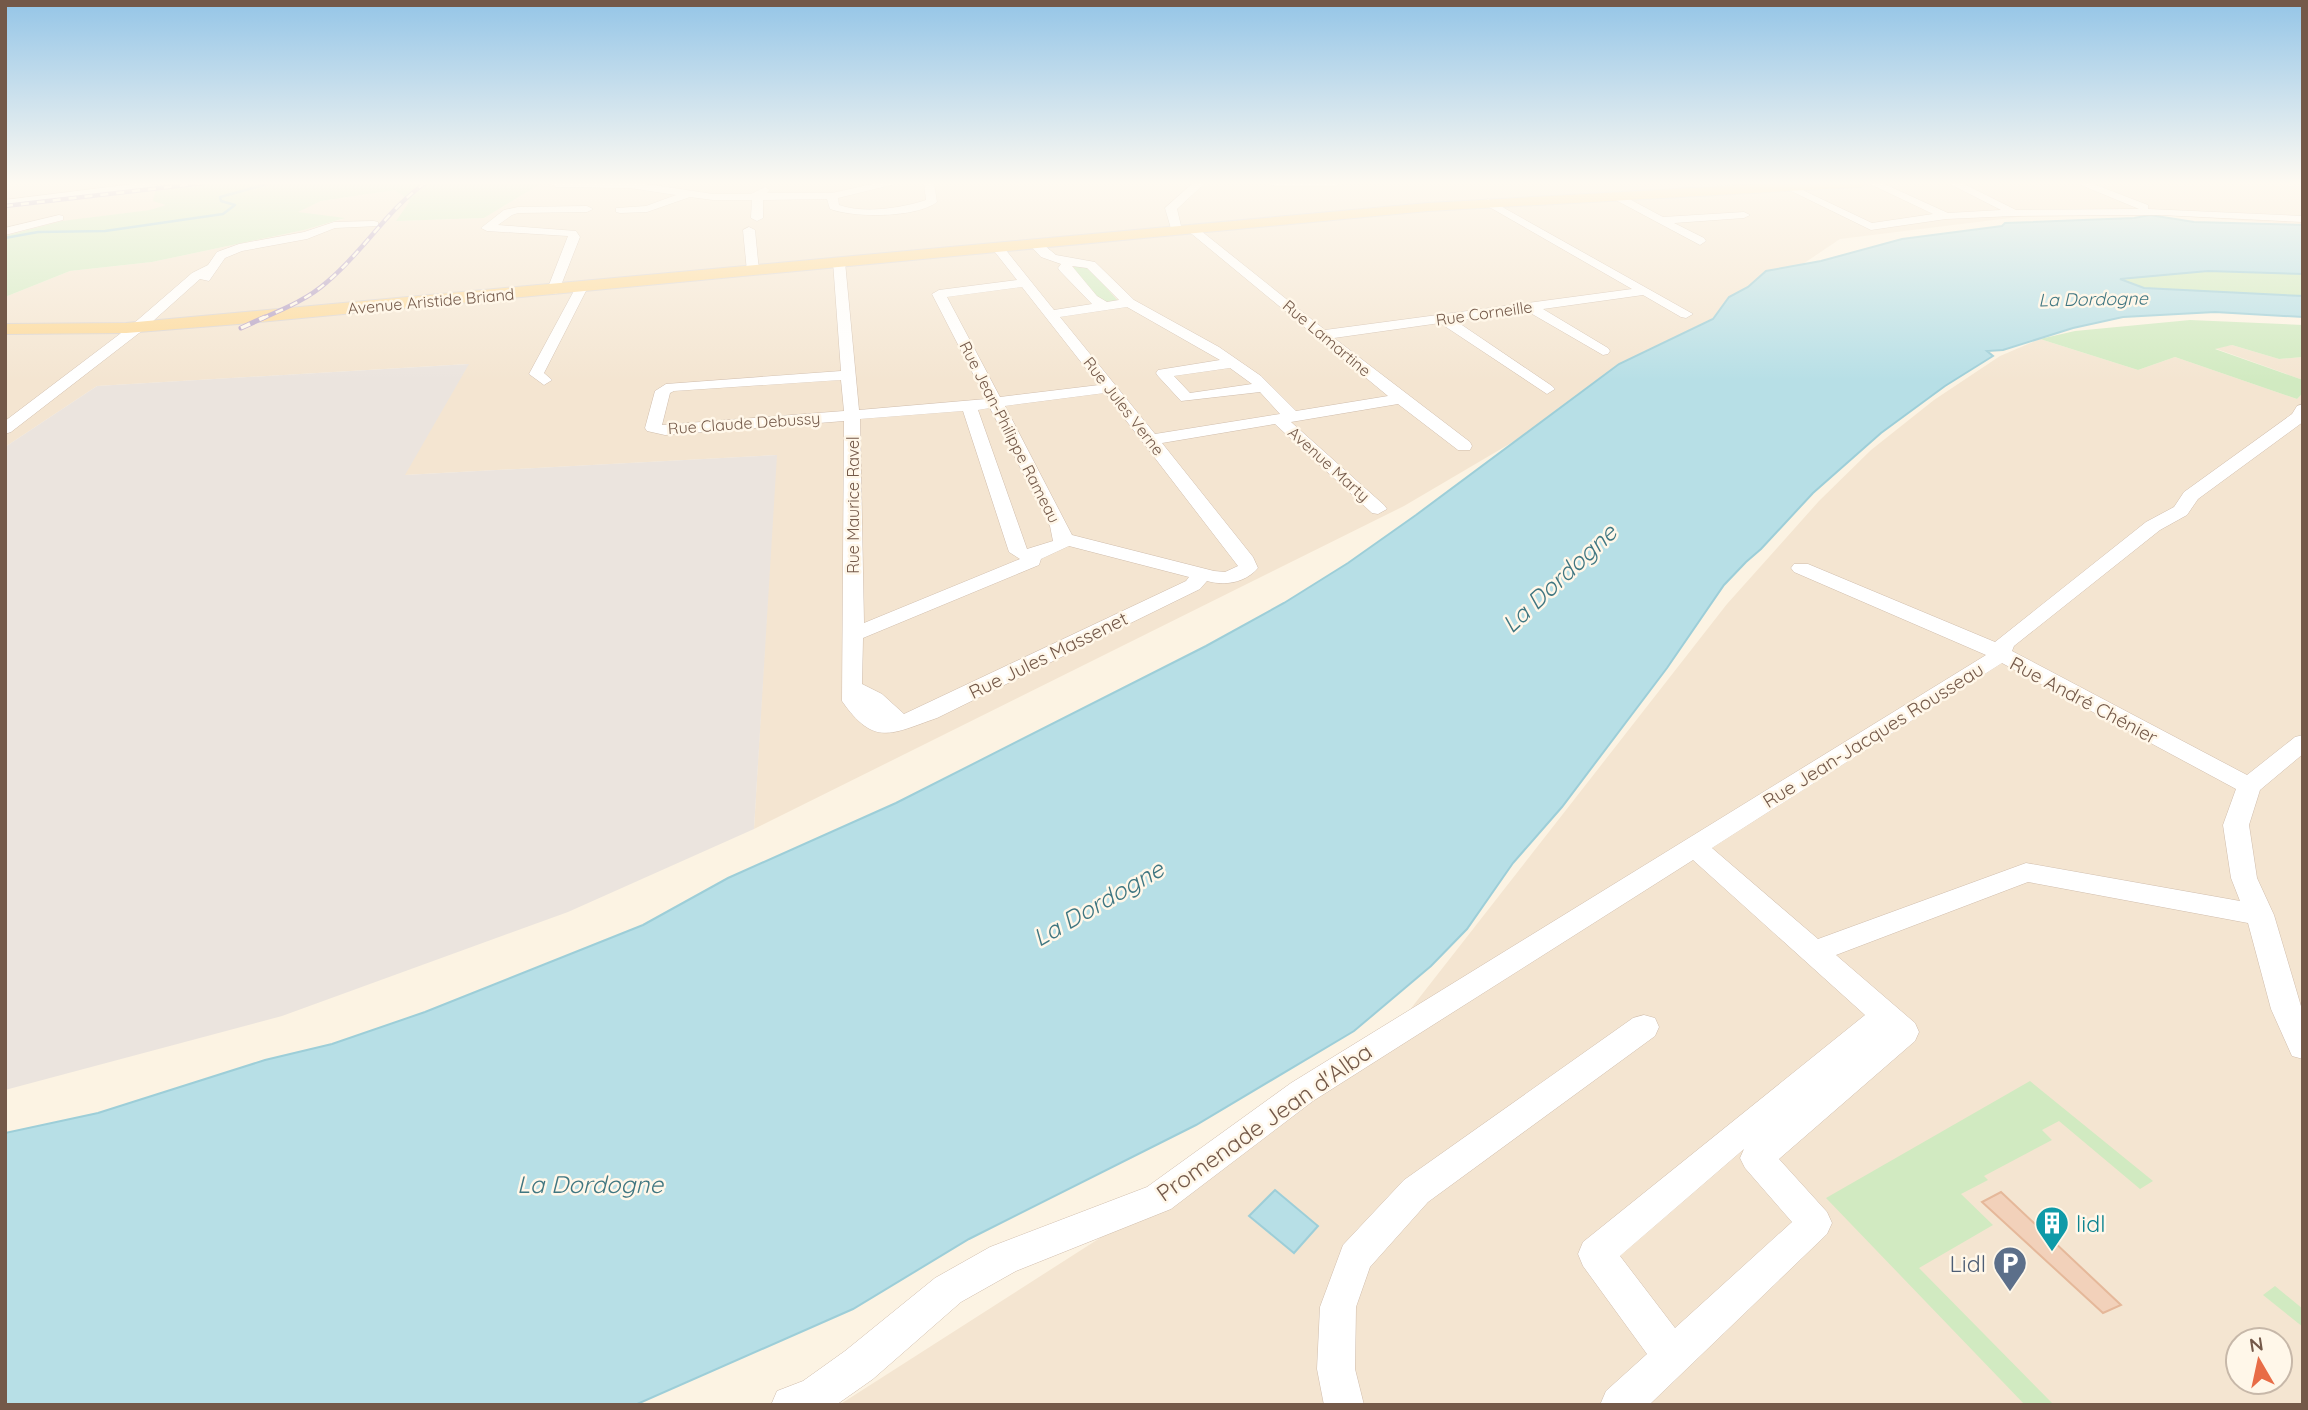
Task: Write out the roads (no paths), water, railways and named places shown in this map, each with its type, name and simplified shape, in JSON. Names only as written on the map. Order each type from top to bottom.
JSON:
[{"type":"main road","name":"Avenue Aristide Briand","points":[[5,329],[138,327],[978,249]]},
{"type":"street","points":[[6,429],[152,314],[180,300],[213,267],[221,255],[237,249]]},
{"type":"street","points":[[553,290],[569,249]]},
{"type":"street","points":[[751,249],[753,271]]},
{"type":"street","name":"Rue Jules Verne","points":[[998,249],[1239,551],[1248,568],[1228,578],[1202,575]]},
{"type":"street","points":[[1039,249],[1067,264],[1064,268],[1092,299],[1106,307]]},
{"type":"street","name":"Rue Lamartine","points":[[1210,249],[1464,446]]},
{"type":"street","points":[[1571,249],[1686,314]]},
{"type":"street","name":"Rue Maurice Ravel","points":[[839,262],[852,416],[853,701],[868,721],[894,725]]},
{"type":"street","name":"Avenue Marty","points":[[1067,264],[1091,265],[1129,303],[1233,363],[1263,387],[1285,418],[1378,509]]},
{"type":"street","name":"Rue Jean-Philippe Rameau","points":[[969,406],[1019,552],[1030,556],[1060,545],[1064,539],[939,294],[1024,282]]},
{"type":"street","points":[[544,380],[536,374],[582,287]]},
{"type":"street","name":"Rue Corneille","points":[[1323,335],[1645,291]]},
{"type":"street","points":[[1051,314],[1129,303]]},
{"type":"street","points":[[1530,307],[1603,351]]},
{"type":"street","points":[[1442,318],[1547,389]]},
{"type":"street","points":[[1233,363],[1163,373],[1186,398],[1263,387]]},
{"type":"street","name":"Rue Claude Debussy","points":[[849,375],[671,387],[663,391],[653,428],[665,430],[852,416]]},
{"type":"street","points":[[852,416],[969,406],[1107,388]]},
{"type":"street","points":[[1150,440],[1401,399]]},
{"type":"street","name":"Rue Jean-Jacques Rousseau","points":[[1519,958],[2000,655],[2003,644],[2152,526],[2189,503],[2190,496],[2299,417],[2303,409]]},
{"type":"street","points":[[1064,539],[1202,575]]},
{"type":"street","points":[[853,635],[1032,561],[1030,556]]},
{"type":"street","name":"Rue André Chénier","points":[[1801,568],[1980,643],[2249,786]]},
{"type":"street","name":"Rue Jules Massenet","points":[[894,725],[929,713],[1193,585],[1202,575]]},
{"type":"street","points":[[2303,742],[2249,786],[2236,825],[2244,878],[2260,915],[2286,1009],[2303,1047]]},
{"type":"street","points":[[1672,1356],[1596,1254],[1743,1150],[1886,1015],[1695,847]]},
{"type":"street","points":[[1814,952],[2026,872],[2260,915]]},
{"type":"street","name":"Promenade Jean d'Alba","points":[[791,1405],[814,1396],[859,1365],[948,1290],[1003,1259],[1159,1198],[1302,1092],[1519,958]]},
{"type":"street","points":[[1345,1405],[1336,1369],[1338,1307],[1356,1257],[1416,1191],[1644,1027]]},
{"type":"street","points":[[1620,1405],[1815,1223],[1743,1150]]},
{"type":"water","name":"La Dordogne","points":[[1866,249],[2303,249],[2303,274],[2208,271],[2120,279],[2144,288],[2303,296],[2303,317],[2215,312],[2123,317],[2073,328],[2003,350],[1987,351],[1993,356],[1945,386],[1881,433],[1813,493],[1724,585],[1667,668],[1562,807],[1513,863],[1467,929],[1431,966],[1354,1031],[1196,1125],[969,1239],[853,1309],[635,1405],[5,1405],[5,1133],[98,1113],[265,1060],[332,1044],[425,1012],[643,925],[728,878],[896,803],[1206,646],[1284,603],[1348,563],[1416,515],[1619,364],[1713,319],[1729,297],[1748,287],[1766,271],[1821,261]]},
{"type":"water","points":[[1275,1190],[1318,1226],[1294,1253],[1249,1216]]},
{"type":"railway","points":[[261,319],[304,299],[320,288],[360,249]]},
{"type":"railway","points":[[241,328],[265,317]]},
{"type":"place","name":"lidl","points":[[2052,1253]]},
{"type":"place","name":"Lidl","points":[[2010,1293]]}]
